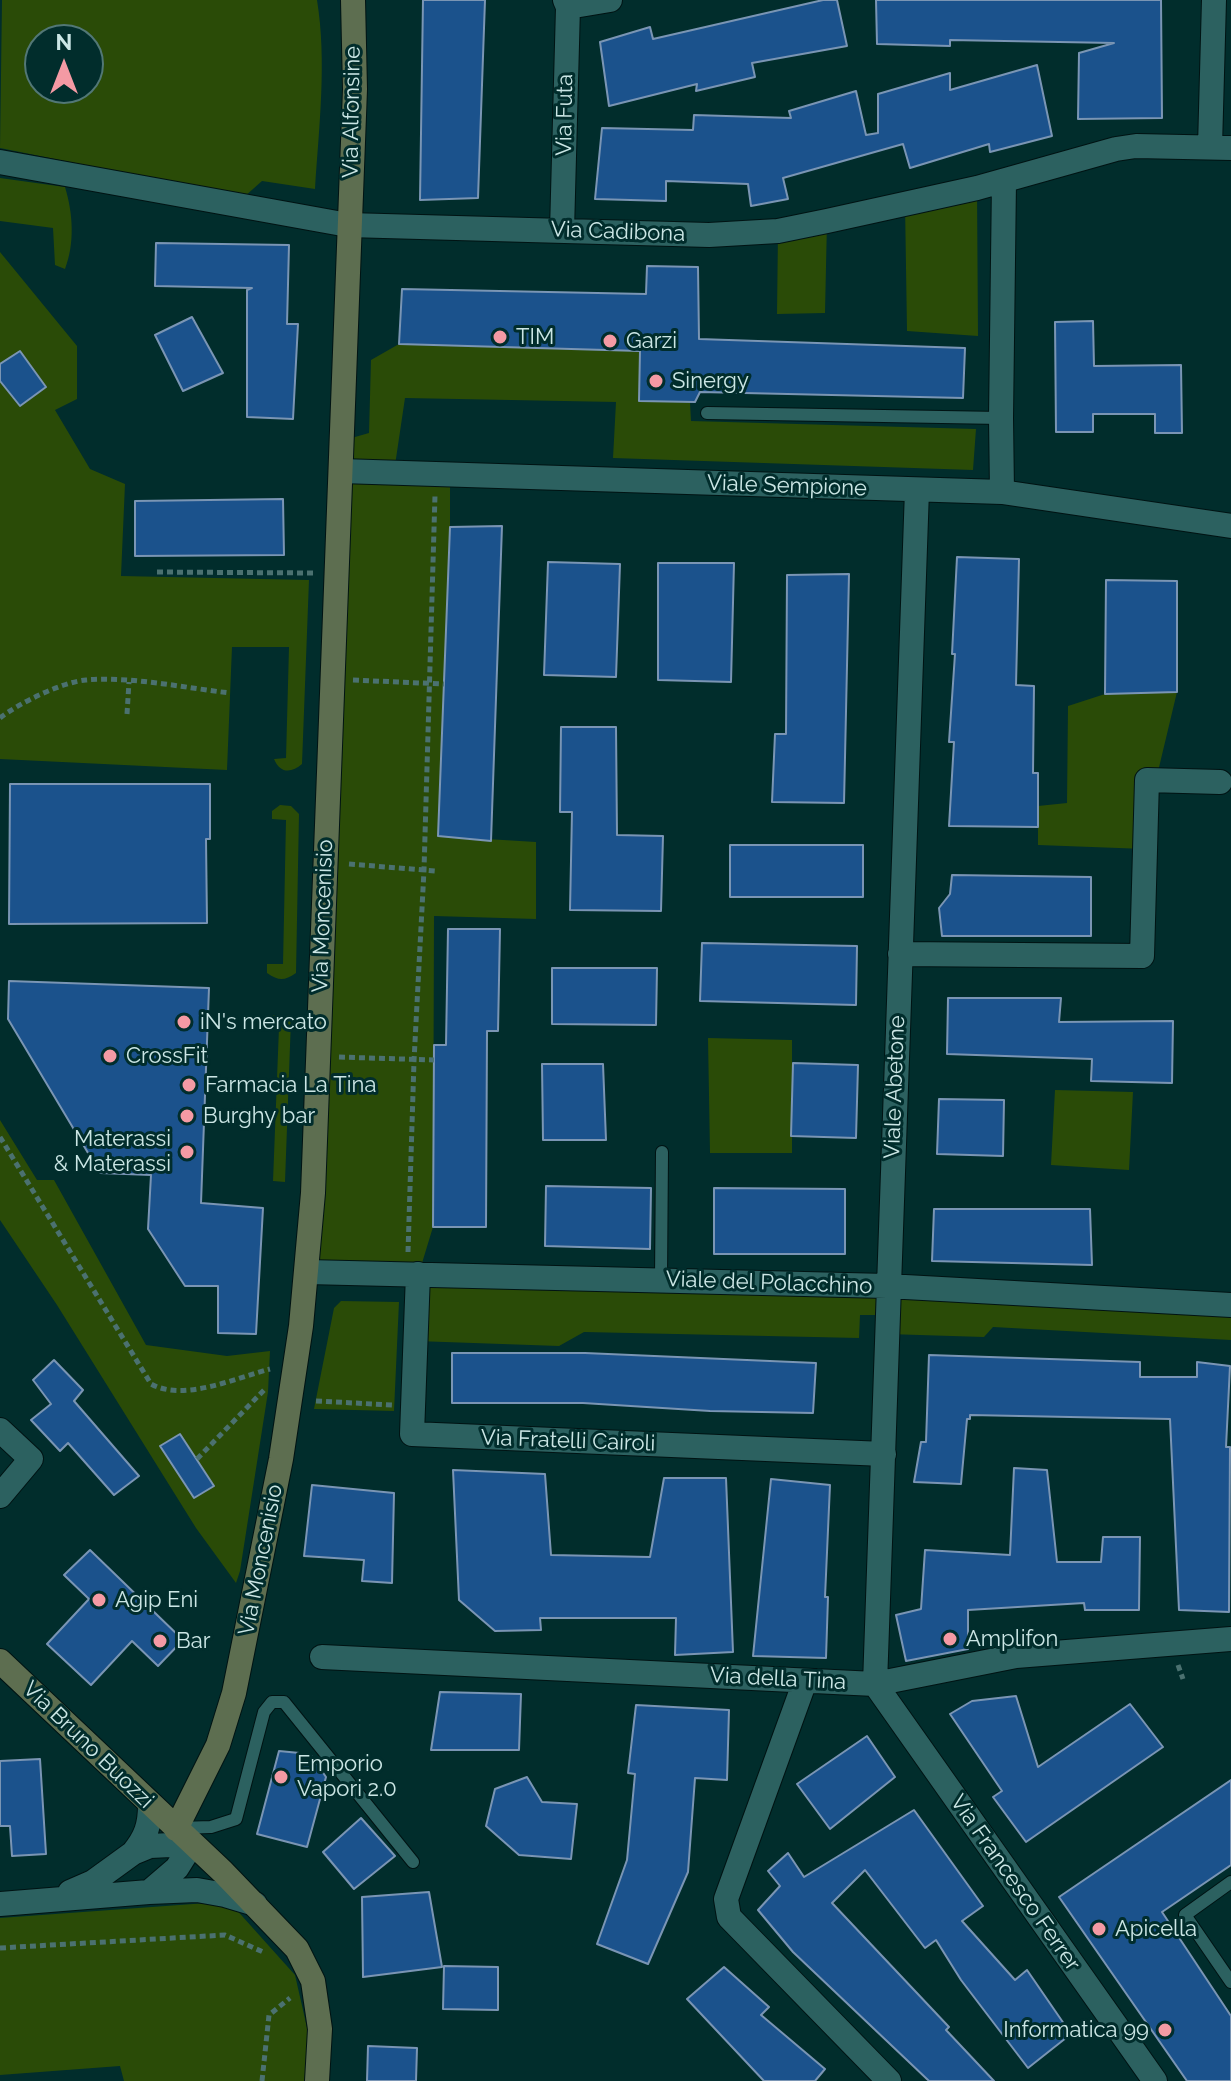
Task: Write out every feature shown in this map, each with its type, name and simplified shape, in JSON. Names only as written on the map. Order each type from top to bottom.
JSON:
[{"type":"main road","name":"Via Alfonsine","points":[[348,225],[355,89],[353,0]]},
{"type":"main road","name":"Via Moncenisio","points":[[184,1836],[234,1693],[281,1459],[307,1272],[326,863],[348,225]]},
{"type":"main road","name":"Via Bruno Buozzi","points":[[0,1661],[255,1904],[297,1949],[313,1981],[320,2029],[317,2081]]},
{"type":"street","points":[[567,3],[610,0]]},
{"type":"street","points":[[1214,0],[1221,148]]},
{"type":"street","name":"Via Futa","points":[[562,231],[567,3]]},
{"type":"street","name":"Via Cadibona","points":[[0,162],[348,225],[709,235],[778,231],[1004,181],[1116,149],[1136,146],[1221,148]]},
{"type":"street","points":[[1002,492],[1004,181]]},
{"type":"street","name":"Viale Sempione","points":[[341,471],[1002,492],[1231,526]]},
{"type":"street","name":"Viale Abetone","points":[[875,1684],[917,490]]},
{"type":"street","points":[[900,954],[1142,956],[1147,780],[1220,782]]},
{"type":"street","name":"Viale del Polacchino","points":[[307,1272],[887,1286],[1231,1305]]},
{"type":"street","name":"Via Fratelli Cairoli","points":[[413,1274],[412,1434],[884,1454]]},
{"type":"street","points":[[0,1430],[31,1459],[0,1496]]},
{"type":"street","name":"Via della Tina","points":[[322,1657],[875,1684],[1016,1656],[1231,1639]]},
{"type":"street","points":[[805,1681],[726,1899],[729,1917],[889,2081]]},
{"type":"street","name":"Via Francesco Ferrer","points":[[875,1684],[1155,2081]]},
{"type":"street","points":[[133,1853],[150,1824],[150,1805]]},
{"type":"street","points":[[49,1900],[93,1882],[133,1853],[184,1836],[177,1868],[149,1892]]},
{"type":"street","points":[[0,1904],[197,1890],[255,1904]]},
{"type":"lane","points":[[707,413],[1001,418]]},
{"type":"lane","points":[[661,1280],[662,1152]]},
{"type":"lane","points":[[184,1836],[236,1819],[264,1712],[272,1702],[284,1702],[413,1862]]},
{"type":"lane","points":[[1231,1882],[1185,1915],[1231,1982]]},
{"type":"path","points":[[413,1274],[414,1061],[424,870],[436,474]]},
{"type":"path","points":[[157,572],[337,573]]},
{"type":"path","points":[[333,679],[444,684]]},
{"type":"path","points":[[0,718],[50,691],[82,680],[230,693]]},
{"type":"path","points":[[127,714],[129,682]]},
{"type":"path","points":[[326,863],[436,871]]},
{"type":"path","points":[[318,1056],[434,1060]]},
{"type":"path","points":[[0,1137],[151,1384],[163,1391],[187,1391],[270,1369]]},
{"type":"path","points":[[197,1459],[269,1385]]},
{"type":"path","points":[[316,1401],[412,1406]]},
{"type":"path","points":[[0,1948],[225,1935],[272,1956]]},
{"type":"path","points":[[284,1984],[292,2011]]},
{"type":"path","points":[[262,2081],[269,2015],[290,1998]]},
{"type":"green space","points":[[2,0],[317,0],[322,70],[315,189],[262,181],[244,197],[0,148]]},
{"type":"green space","points":[[0,178],[65,187],[72,228],[65,269],[55,265],[53,228],[0,221]]},
{"type":"green space","points":[[977,188],[978,336],[907,331],[905,204]]},
{"type":"green space","points":[[827,221],[825,313],[777,314],[778,231]]},
{"type":"green space","points":[[0,252],[77,346],[77,399],[55,410],[90,469],[125,484],[121,576],[309,580],[302,764],[298,767],[283,770],[274,759],[286,758],[289,647],[232,647],[227,770],[0,759]]},
{"type":"green space","points":[[399,344],[640,351],[639,401],[690,402],[691,421],[976,429],[973,470],[613,458],[616,402],[405,398],[394,472],[450,474],[438,836],[536,842],[536,919],[434,916],[433,1227],[419,1273],[1231,1305],[1231,1340],[993,1327],[984,1337],[887,1334],[886,1315],[860,1315],[859,1338],[584,1332],[559,1346],[416,1341],[418,1274],[307,1272],[341,441],[369,433],[371,360]]},
{"type":"green space","points":[[1177,692],[1156,780],[1145,849],[1038,845],[1038,806],[1067,803],[1068,706],[1105,694]]},
{"type":"green space","points":[[280,805],[291,806],[299,814],[296,973],[282,979],[267,973],[267,964],[283,964],[286,820],[272,819],[272,811]]},
{"type":"green space","points":[[272,1015],[291,1019],[285,1182],[273,1181],[279,1027],[265,1025],[265,1019]]},
{"type":"green space","points":[[708,1038],[792,1040],[792,1153],[710,1153]]},
{"type":"green space","points":[[1055,1090],[1133,1092],[1129,1170],[1051,1165]]},
{"type":"green space","points":[[0,1120],[37,1180],[54,1180],[146,1345],[227,1356],[270,1351],[268,1392],[236,1583],[196,1528],[57,1305],[0,1220]]},
{"type":"green space","points":[[341,1301],[399,1302],[394,1411],[314,1409],[334,1308]]},
{"type":"green space","points":[[207,1903],[234,1907],[295,1975],[308,2032],[306,2081],[124,2081],[120,2066],[0,2075],[0,1918]]},
{"type":"building","points":[[423,0],[485,0],[478,198],[420,200]]},
{"type":"building","points":[[823,0],[837,0],[847,46],[752,63],[755,77],[696,91],[697,84],[609,106],[600,42],[650,27],[653,39]]},
{"type":"building","points":[[876,0],[1161,0],[1162,118],[1078,119],[1079,53],[1114,43],[950,40],[950,46],[877,44]]},
{"type":"building","points":[[1037,65],[1052,136],[990,152],[989,144],[910,168],[903,144],[783,178],[788,199],[751,206],[748,184],[666,181],[666,201],[595,199],[602,128],[693,130],[694,115],[791,118],[789,111],[856,91],[866,135],[878,133],[878,94],[950,73],[950,90]]},
{"type":"building","points":[[156,243],[289,245],[287,324],[298,324],[293,419],[247,417],[247,290],[252,288],[155,286]]},
{"type":"building","points":[[647,266],[698,267],[699,339],[965,348],[963,398],[700,392],[695,402],[639,401],[640,351],[399,344],[402,289],[646,294]]},
{"type":"building","points":[[192,317],[223,373],[183,391],[155,335]]},
{"type":"building","points":[[1093,321],[1094,366],[1181,365],[1182,433],[1155,433],[1155,414],[1093,414],[1093,432],[1056,432],[1055,322]]},
{"type":"building","points":[[20,351],[46,387],[20,406],[0,381],[0,364]]},
{"type":"building","points":[[283,499],[284,555],[135,556],[135,501]]},
{"type":"building","points":[[502,526],[491,841],[438,836],[450,527]]},
{"type":"building","points":[[957,557],[1019,559],[1016,685],[1034,686],[1033,773],[1038,773],[1038,827],[949,826],[954,742],[949,742]]},
{"type":"building","points":[[548,562],[620,564],[616,677],[544,675]]},
{"type":"building","points":[[658,563],[734,563],[731,682],[658,680]]},
{"type":"building","points":[[849,574],[844,803],[772,802],[775,734],[786,734],[787,575]]},
{"type":"building","points":[[1106,580],[1177,581],[1177,692],[1105,694]]},
{"type":"building","points":[[561,727],[616,727],[617,835],[663,836],[661,911],[570,910],[572,812],[560,812]]},
{"type":"building","points":[[10,784],[210,784],[210,839],[206,839],[207,923],[9,924]]},
{"type":"building","points":[[730,845],[863,845],[863,897],[730,897]]},
{"type":"building","points":[[952,875],[1091,877],[1091,936],[942,936],[939,908],[950,894]]},
{"type":"building","points":[[448,929],[500,929],[498,1031],[487,1031],[486,1227],[433,1227],[434,1045],[446,1045]]},
{"type":"building","points":[[702,943],[857,946],[856,1005],[700,1001]]},
{"type":"building","points":[[552,968],[657,968],[656,1025],[552,1024]]},
{"type":"building","points":[[9,981],[209,988],[201,1203],[263,1208],[256,1334],[218,1333],[218,1286],[185,1286],[148,1229],[151,1175],[100,1173],[8,1019]]},
{"type":"building","points":[[948,998],[1061,998],[1059,1022],[1173,1021],[1172,1083],[1091,1081],[1092,1059],[947,1054]]},
{"type":"building","points":[[793,1063],[858,1065],[856,1138],[791,1136]]},
{"type":"building","points":[[542,1064],[603,1064],[606,1140],[543,1140]]},
{"type":"building","points":[[939,1099],[1004,1100],[1003,1156],[937,1154]]},
{"type":"building","points":[[546,1186],[651,1188],[650,1249],[545,1246]]},
{"type":"building","points":[[714,1188],[845,1189],[845,1254],[714,1254]]},
{"type":"building","points":[[934,1209],[1090,1209],[1092,1265],[932,1261]]},
{"type":"building","points":[[452,1353],[585,1353],[816,1363],[813,1413],[710,1411],[583,1403],[452,1403]]},
{"type":"building","points":[[929,1355],[1140,1362],[1140,1377],[1197,1377],[1197,1362],[1230,1366],[1226,1447],[1230,1447],[1229,1612],[1179,1610],[1170,1419],[970,1415],[967,1419],[961,1484],[914,1482],[921,1442],[926,1442]]},
{"type":"building","points":[[54,1360],[83,1390],[74,1401],[139,1476],[114,1495],[68,1443],[60,1451],[31,1420],[51,1404],[33,1380]]},
{"type":"building","points":[[180,1434],[214,1486],[194,1498],[160,1446]]},
{"type":"building","points":[[1014,1468],[1047,1470],[1057,1562],[1101,1562],[1103,1537],[1140,1537],[1139,1610],[1085,1610],[1084,1603],[968,1610],[968,1649],[906,1661],[896,1615],[921,1609],[925,1550],[1010,1555]]},
{"type":"building","points":[[453,1470],[545,1474],[551,1555],[650,1557],[664,1478],[726,1478],[733,1652],[675,1655],[676,1618],[540,1618],[541,1630],[495,1631],[459,1600]]},
{"type":"building","points":[[771,1479],[830,1485],[825,1597],[828,1597],[826,1658],[753,1656]]},
{"type":"building","points":[[312,1485],[394,1493],[392,1583],[362,1581],[364,1560],[304,1556]]},
{"type":"building","points":[[90,1550],[183,1640],[158,1666],[132,1641],[91,1685],[47,1644],[89,1599],[64,1575]]},
{"type":"building","points":[[440,1692],[521,1694],[519,1750],[431,1750]]},
{"type":"building","points":[[1016,1696],[1038,1767],[1130,1704],[1163,1747],[1026,1842],[993,1797],[1002,1791],[950,1714],[972,1701]]},
{"type":"building","points":[[636,1705],[729,1710],[727,1780],[695,1778],[688,1872],[648,1964],[597,1944],[627,1860],[635,1774],[628,1773]]},
{"type":"building","points":[[867,1736],[895,1777],[830,1829],[797,1784]]},
{"type":"building","points":[[279,1751],[310,1754],[326,1777],[307,1847],[257,1834]]},
{"type":"building","points":[[40,1759],[46,1854],[12,1856],[10,1826],[0,1826],[0,1761]]},
{"type":"building","points":[[527,1777],[542,1802],[577,1804],[571,1859],[519,1855],[486,1826],[495,1789]]},
{"type":"building","points":[[1231,1780],[1231,1865],[1162,1912],[1231,2016],[1231,2081],[1187,2081],[1059,1897]]},
{"type":"building","points":[[914,1810],[983,1906],[962,1921],[1015,1980],[1027,1970],[1071,2034],[1028,2068],[961,1980],[936,1940],[925,1948],[865,1870],[832,1903],[949,2027],[946,2030],[994,2081],[929,2081],[793,1952],[758,1910],[780,1886],[768,1871],[788,1853],[804,1877]]},
{"type":"building","points":[[361,1818],[395,1856],[354,1889],[323,1852]]},
{"type":"building","points":[[429,1892],[442,1967],[363,1977],[362,1897]]},
{"type":"building","points":[[444,1966],[498,1967],[498,2010],[443,2009]]},
{"type":"building","points":[[724,1967],[769,2007],[761,2015],[825,2069],[815,2081],[764,2081],[687,1999]]},
{"type":"building","points":[[368,2046],[417,2048],[416,2081],[367,2081]]},
{"type":"place","name":"TIM","points":[[500,337]]},
{"type":"place","name":"Garzi","points":[[610,341]]},
{"type":"place","name":"Sinergy","points":[[656,381]]},
{"type":"place","name":"iN's mercato","points":[[184,1022]]},
{"type":"place","name":"CrossFit","points":[[110,1056]]},
{"type":"place","name":"Farmacia La Tina","points":[[189,1085]]},
{"type":"place","name":"Burghy bar","points":[[187,1116]]},
{"type":"place","name":"Materassi & Materassi","points":[[187,1152]]},
{"type":"place","name":"Agip Eni","points":[[99,1600]]},
{"type":"place","name":"Amplifon","points":[[950,1639]]},
{"type":"place","name":"Bar","points":[[160,1641]]},
{"type":"place","name":"Emporio Vapori 2.0","points":[[281,1777]]},
{"type":"place","name":"Apicella","points":[[1099,1929]]},
{"type":"place","name":"Informatica 99","points":[[1165,2030]]}]
